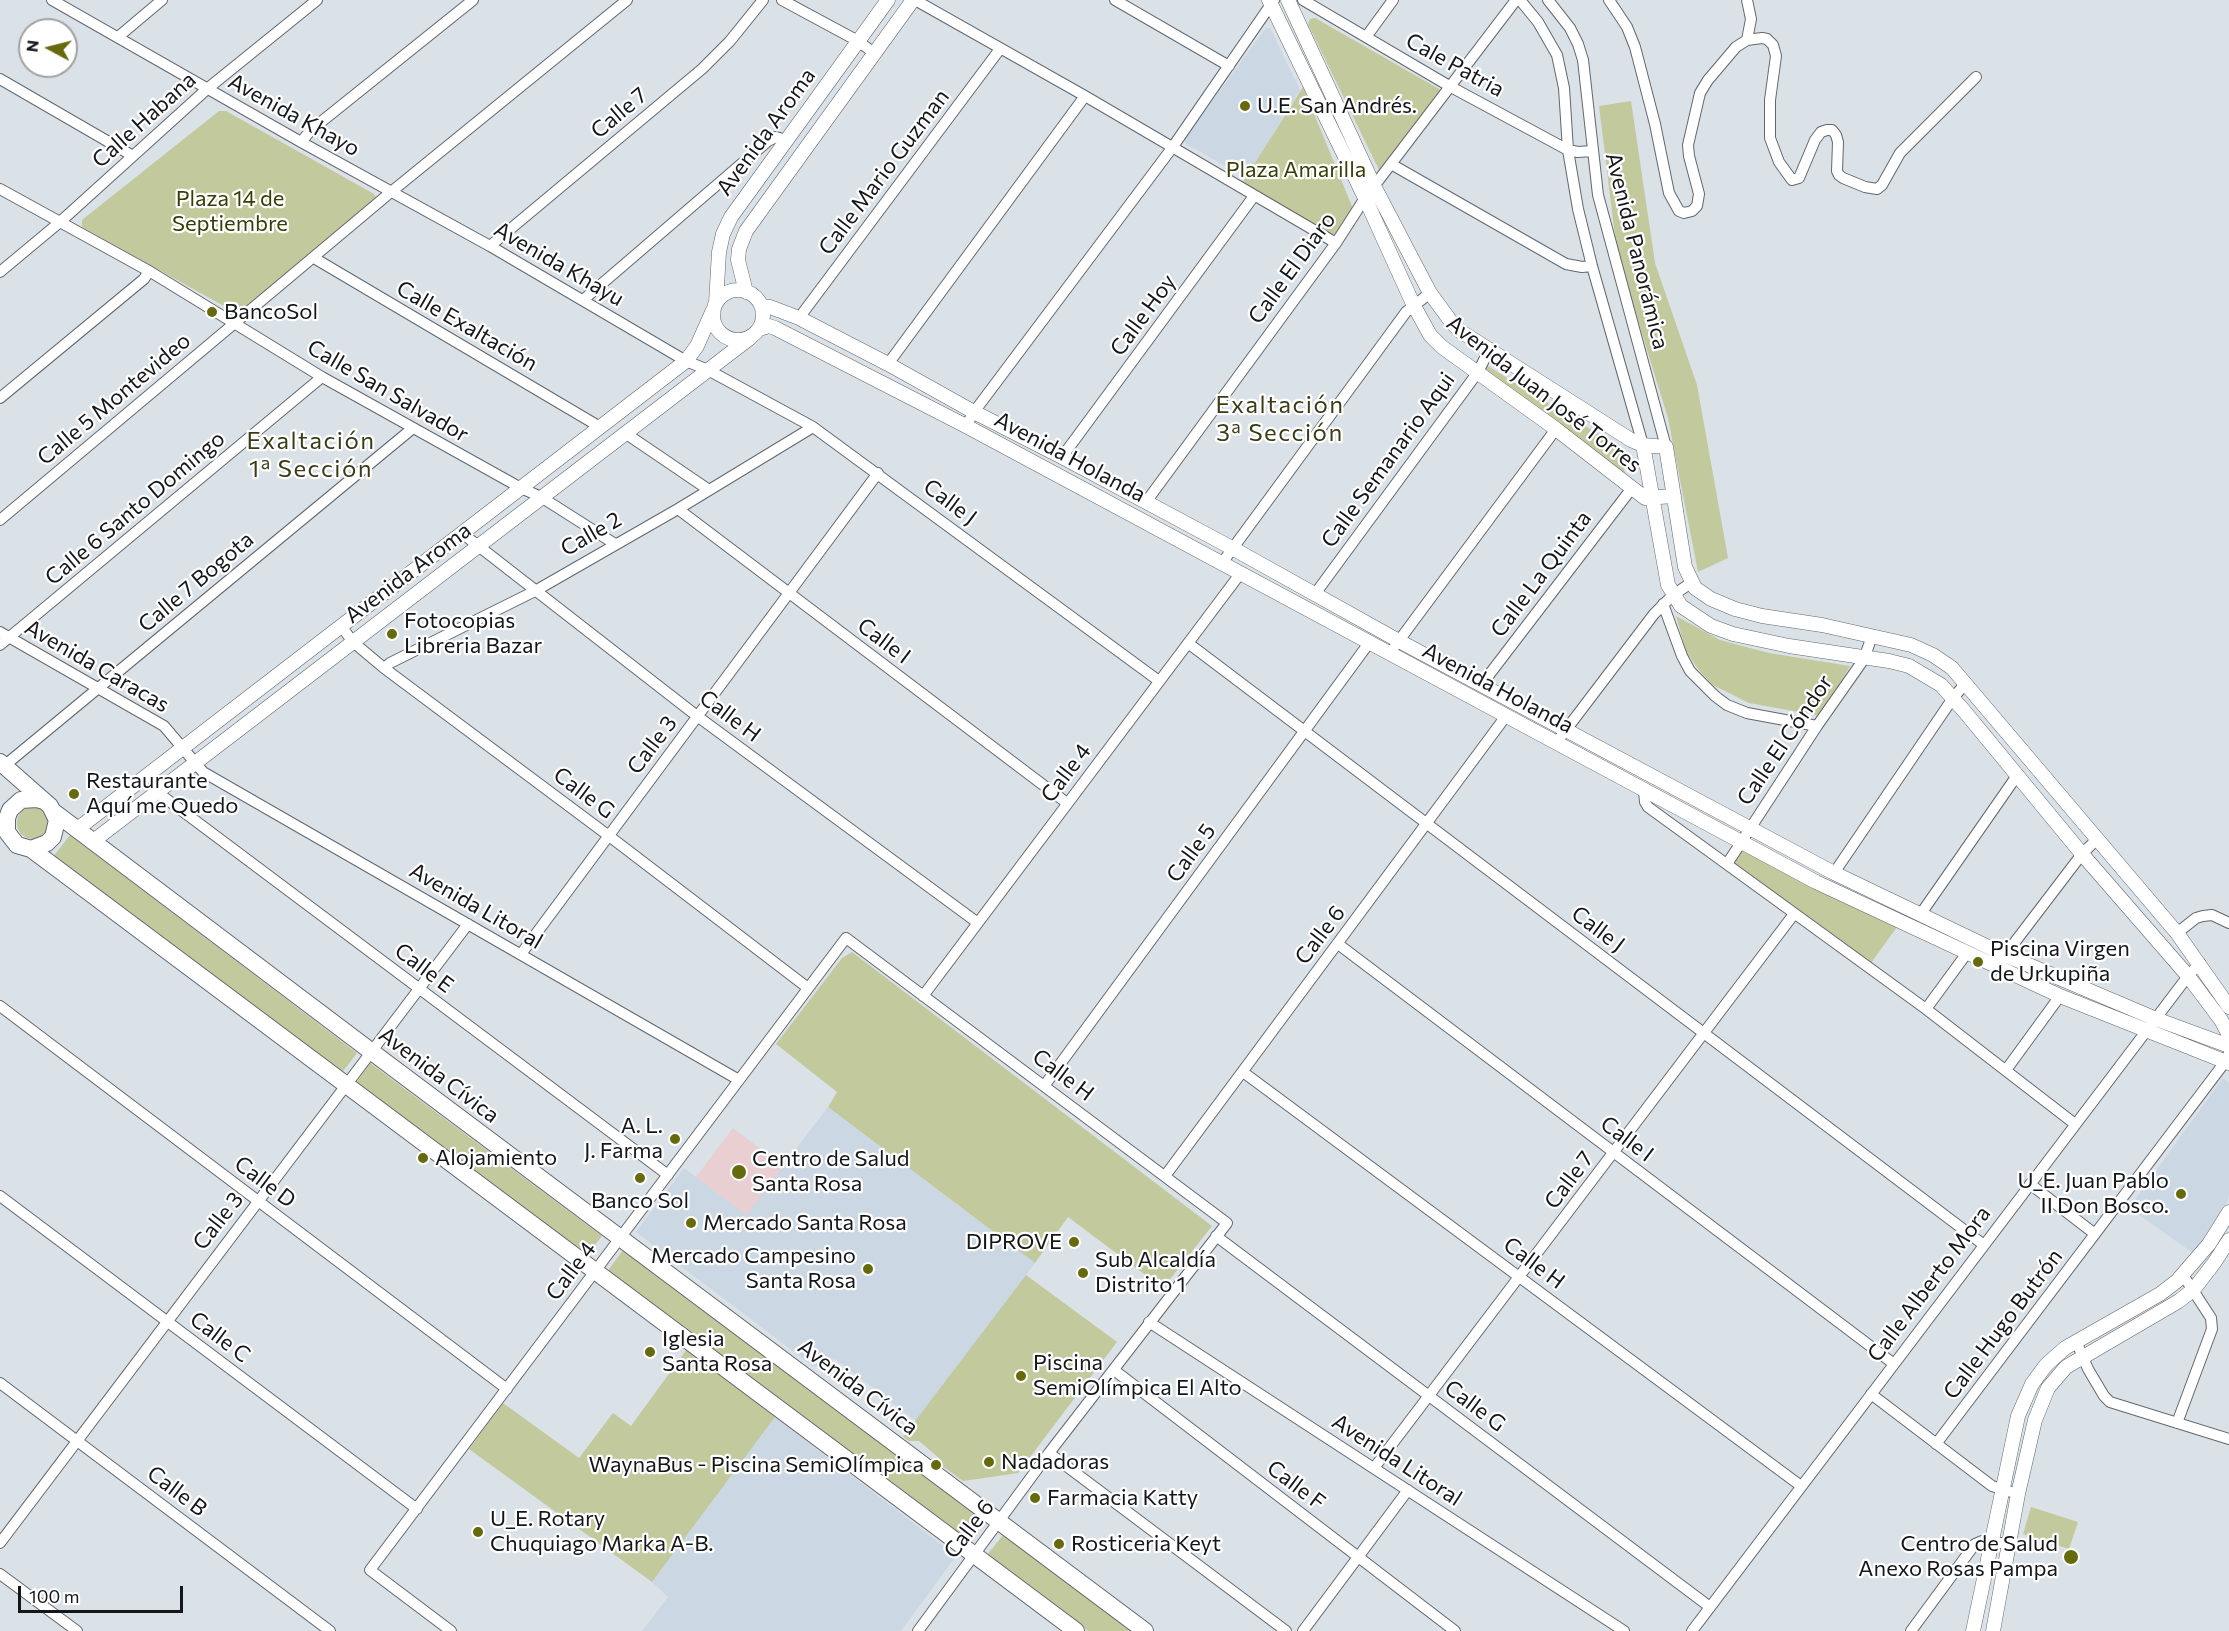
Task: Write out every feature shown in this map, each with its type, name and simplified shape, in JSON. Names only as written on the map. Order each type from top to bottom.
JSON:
[{"type":"main road","name":"Avenida Cívica","points":[[2,764],[76,830],[1145,1631]]},
{"type":"main road","points":[[31,849],[47,843],[53,837],[56,829],[49,807],[37,799],[21,800],[10,810],[3,830],[17,845],[31,849],[1076,1631]]},
{"type":"street","name":"Avenida Khayo","points":[[52,0],[391,192]]},
{"type":"street","points":[[118,37],[162,0]]},
{"type":"street","name":"Calle Habana","points":[[0,272],[60,222],[207,89],[317,0]]},
{"type":"street","points":[[301,142],[311,130],[473,0]]},
{"type":"street","name":"Calle 5 Montevideo","points":[[0,520],[391,192],[627,0]]},
{"type":"street","name":"Calle 7","points":[[490,246],[702,69],[730,41],[764,0]]},
{"type":"street","points":[[782,0],[858,41],[874,53]]},
{"type":"street","name":"Avenida Aroma","points":[[76,830],[686,361],[697,346],[714,307],[719,252],[730,217],[888,0]]},
{"type":"street","points":[[914,0],[1085,96],[1336,243]]},
{"type":"street","name":"Avenida Aroma","points":[[746,292],[738,260],[739,249],[746,231],[914,0]]},
{"type":"street","points":[[1115,0],[1228,66]]},
{"type":"street","name":"Avenida Juan José Torres","points":[[1288,0],[1374,186],[1430,293],[1452,323],[1460,331],[1631,440],[1643,445],[1666,447]]},
{"type":"street","name":"Cale Patria","points":[[1303,0],[1451,87],[1568,150],[1592,151]]},
{"type":"street","points":[[1366,37],[1393,0]]},
{"type":"street","name":"Calle El Diaro","points":[[1146,502],[1336,243],[1365,198],[1518,0]]},
{"type":"street","name":"Avenida Panorámica","points":[[1518,0],[1538,22],[1557,55],[1564,88],[1568,150],[1578,209],[1643,445]]},
{"type":"street","name":"Avenida Panorámica","points":[[1548,0],[1570,28],[1578,44],[1582,60],[1598,195],[1666,447]]},
{"type":"street","points":[[1609,0],[1626,27],[1635,47],[1655,124],[1669,193],[1679,211],[1684,213],[1692,211],[1697,206],[1699,194],[1688,145],[1700,93],[1736,47],[1747,40],[1762,38],[1767,39],[1773,45],[1776,56],[1770,100],[1770,138],[1779,162],[1792,180],[1799,178],[1815,140],[1821,132],[1827,129],[1832,130],[1838,142],[1837,171],[1839,175],[1865,187],[1877,189],[1900,153],[1976,77]]},
{"type":"street","points":[[1746,0],[1751,19],[1747,40]]},
{"type":"street","points":[[966,426],[974,412],[1172,147],[1271,1]]},
{"type":"street","name":"Avenida Juan José Torres","points":[[1271,1],[1413,304],[1430,335],[1442,347],[1556,429],[1645,498],[1674,496]]},
{"type":"street","name":"Calle Mario Guzman","points":[[795,316],[1000,49]]},
{"type":"street","points":[[0,79],[133,156]]},
{"type":"street","points":[[888,364],[1085,96]]},
{"type":"street","points":[[583,300],[768,141],[779,137],[786,140]]},
{"type":"street","points":[[1391,165],[1566,264],[1592,266]]},
{"type":"street","name":"Calle San Salvador","points":[[0,189],[149,271],[322,377],[541,497],[615,544]]},
{"type":"street","name":"Avenida Khayu","points":[[391,192],[490,246],[686,361],[708,370]]},
{"type":"street","name":"Calle Hoy","points":[[1062,457],[1254,196]]},
{"type":"street","name":"Calle Exaltación","points":[[314,258],[600,427]]},
{"type":"street","points":[[0,398],[144,279],[149,271]]},
{"type":"street","points":[[732,290],[753,295],[761,306],[762,322],[754,334],[734,341],[719,333],[712,319],[714,307],[726,293],[732,290]]},
{"type":"street","points":[[1222,563],[1413,304],[1430,293]]},
{"type":"street","name":"Avenida Holanda","points":[[761,306],[795,316],[888,364],[1834,873],[2228,1059]]},
{"type":"street","points":[[782,331],[795,316]]},
{"type":"street","name":"Avenida Holanda","points":[[754,334],[769,326],[782,331],[966,426],[1816,882],[2060,996],[2229,1046]]},
{"type":"street","name":"Avenida Aroma","points":[[92,842],[754,334]]},
{"type":"street","name":"Calle Semanario Aqui","points":[[1315,594],[1478,372],[1490,348]]},
{"type":"street","name":"Calle J","points":[[708,370],[813,427],[1160,681]]},
{"type":"street","name":"Calle 6 Santo Domingo","points":[[0,645],[5,635],[322,377]]},
{"type":"street","name":"Calle 2","points":[[384,668],[535,591],[678,509],[813,427]]},
{"type":"street","name":"Calle 7 Bogota","points":[[2,764],[413,428]]},
{"type":"street","points":[[1390,654],[1556,429]]},
{"type":"street","points":[[625,433],[709,490]]},
{"type":"street","points":[[1643,445],[1668,585],[1668,599],[1682,656],[1690,671],[1727,705],[1747,713],[1817,726]]},
{"type":"street","points":[[1666,447],[1685,567],[1691,583],[1702,594],[1735,609],[1762,616],[1911,645],[1933,655],[1952,668],[2177,933],[2229,1007]]},
{"type":"street","name":"Calle 3","points":[[521,954],[878,473]]},
{"type":"street","name":"Calle La Quinta","points":[[1482,684],[1632,488]]},
{"type":"street","name":"Calle I","points":[[678,509],[1067,804]]},
{"type":"street","name":"Calle H","points":[[463,534],[697,716],[978,923]]},
{"type":"street","name":"Calle 4","points":[[923,996],[1240,574]]},
{"type":"street","points":[[1556,743],[1668,599],[1691,583]]},
{"type":"street","points":[[1668,599],[1711,626],[1733,634],[1790,646],[1889,660],[1909,666],[1941,685],[2016,777],[2188,976],[2221,1020],[2229,1035]]},
{"type":"street","name":"Calle G","points":[[341,626],[353,642],[384,668],[808,988]]},
{"type":"street","name":"Avenida Caracas","points":[[5,635],[164,726],[195,763]]},
{"type":"street","name":"Calle El Cóndor","points":[[1727,864],[1865,657],[1872,636]]},
{"type":"street","name":"Calle J","points":[[1188,643],[1984,1245]]},
{"type":"street","name":"Calle 5","points":[[1044,1086],[1369,643]]},
{"type":"street","points":[[1834,873],[1953,698],[1965,684]]},
{"type":"street","name":"Calle 6","points":[[1165,1176],[1506,717]]},
{"type":"street","name":"Avenida Litoral","points":[[195,763],[203,772],[739,1080]]},
{"type":"street","points":[[1920,915],[2016,777]]},
{"type":"street","points":[[1644,790],[1648,807],[1926,1010],[2075,1124]]},
{"type":"street","name":"Calle E","points":[[158,792],[668,1175]]},
{"type":"street","points":[[2005,955],[2082,854],[2097,839]]},
{"type":"street","name":"Calle 7","points":[[1374,1468],[1794,914]]},
{"type":"street","points":[[2177,933],[2196,918],[2203,916],[2212,915],[2229,923]]},
{"type":"street","name":"Calle 3","points":[[0,1543],[468,924]]},
{"type":"street","name":"Calle 4","points":[[447,1630],[370,1570],[846,938]]},
{"type":"street","name":"Calle H","points":[[846,938],[1227,1222]]},
{"type":"street","name":"Calle I","points":[[1338,944],[1894,1364]]},
{"type":"street","points":[[1926,1010],[1967,953]]},
{"type":"street","name":"Calle Alberto Mora","points":[[1692,1631],[2151,1024],[2200,963]]},
{"type":"street","points":[[2006,1070],[2060,996]]},
{"type":"street","name":"Calle D","points":[[0,1006],[507,1389]]},
{"type":"street","name":"Calle Hugo Butrón","points":[[1936,1444],[2228,1059]]},
{"type":"street","name":"Calle H","points":[[1243,1072],[1801,1486]]},
{"type":"street","points":[[2030,1184],[2095,1234]]},
{"type":"street","name":"Calle C","points":[[0,1196],[417,1509]]},
{"type":"street","points":[[1973,1631],[2001,1490],[2018,1416],[2026,1394],[2046,1365],[2076,1341],[2160,1294],[2183,1275],[2209,1244],[2229,1212]]},
{"type":"street","name":"Calle 6","points":[[918,1631],[1049,1453],[1227,1222]]},
{"type":"street","name":"Calle G","points":[[1216,1236],[1710,1607]]},
{"type":"street","points":[[1993,1631],[2019,1494],[2036,1420],[2048,1388],[2066,1366],[2179,1301],[2194,1289],[2229,1240]]},
{"type":"street","points":[[2177,1423],[2212,1329],[2211,1318],[2183,1275]]},
{"type":"street","name":"Avenida Litoral","points":[[1149,1322],[1624,1631]]},
{"type":"street","points":[[2076,1341],[2082,1357],[2104,1396],[2110,1402],[2229,1439]]},
{"type":"street","name":"Calle F","points":[[1114,1370],[1455,1631]]},
{"type":"street","name":"Calle B","points":[[0,1383],[330,1631]]},
{"type":"street","points":[[1871,1394],[1992,1486],[2019,1494]]},
{"type":"street","points":[[1049,1453],[1286,1631]]},
{"type":"street","points":[[1303,1631],[1408,1490]]},
{"type":"street","points":[[1911,1631],[1975,1544],[1982,1541],[2009,1544]]},
{"type":"street","points":[[0,1574],[77,1631]]},
{"type":"shaded area","points":[[1266,28],[1270,28],[1300,90],[1246,177],[1186,144],[1184,139]]},
{"type":"shaded area","points":[[2223,1078],[2229,1083],[2229,1195],[2224,1212],[2193,1253],[2129,1208]]},
{"type":"shaded area","name":"Mercado Campesino Santa Rosa","points":[[828,1107],[1035,1263],[916,1421],[835,1359],[814,1367],[636,1232],[684,1168],[746,1214]]},
{"type":"shaded area","name":"Centro de Salud Santa Rosa","points":[[733,1128],[783,1166],[746,1215],[696,1177]]},
{"type":"shaded area","points":[[775,1417],[956,1556],[901,1631],[642,1631],[668,1597],[652,1582]]},
{"type":"green space","name":"Plaza Amarilla","points":[[1315,18],[1441,90],[1380,172],[1308,24],[1310,19]]},
{"type":"green space","name":"Plaza Amarilla","points":[[1303,87],[1354,211],[1337,234],[1331,234],[1242,183]]},
{"type":"green space","points":[[1631,101],[1655,263],[1697,385],[1728,558],[1698,572],[1668,418],[1617,252],[1599,106]]},
{"type":"green space","name":"Plaza 14 de Septiembre","points":[[219,111],[226,111],[374,194],[378,200],[241,314],[82,227],[82,220]]},
{"type":"green space","points":[[1486,365],[1621,448],[1626,482],[1483,374]]},
{"type":"green space","points":[[1676,616],[1720,640],[1769,653],[1850,666],[1821,716],[1749,703],[1713,685],[1698,669],[1686,651]]},
{"type":"green space","points":[[33,807],[45,811],[49,823],[45,835],[33,839],[21,835],[17,823],[21,811]]},
{"type":"green space","points":[[70,835],[357,1053],[341,1074],[53,857]]},
{"type":"green space","points":[[1743,848],[1897,927],[1871,963],[1734,863],[1734,858]]},
{"type":"green space","points":[[852,952],[1212,1226],[1163,1288],[1068,1217],[1035,1263],[828,1107],[837,1092],[776,1044],[842,958]]},
{"type":"green space","points":[[370,1063],[602,1236],[586,1256],[355,1084]]},
{"type":"green space","points":[[623,1250],[981,1519],[966,1541],[607,1272]]},
{"type":"green space","name":"Piscina SemiOlímpica El Alto","points":[[1026,1275],[1117,1342],[1018,1473],[963,1481],[941,1465],[939,1458],[919,1441],[909,1441],[903,1437]]},
{"type":"green space","points":[[687,1349],[775,1417],[652,1582],[469,1449],[503,1403],[579,1458],[613,1413],[631,1426]]},
{"type":"green space","points":[[2031,1507],[2078,1522],[2069,1549],[2023,1534]]},
{"type":"green space","points":[[1003,1535],[1131,1631],[1088,1631],[987,1555]]},
{"type":"place","name":"U.E. San Andrés.","points":[[1245,106]]},
{"type":"place","name":"BancoSol","points":[[212,312]]},
{"type":"place","name":"Fotocopias Libreria Bazar","points":[[392,634]]},
{"type":"place","name":"Restaurante Aquí me Quedo","points":[[74,794]]},
{"type":"place","name":"Piscina Virgen de Urkupiña","points":[[1978,962]]},
{"type":"place","name":"A. L. J. Farma","points":[[675,1139]]},
{"type":"place","name":"Alojamiento","points":[[423,1158]]},
{"type":"place","name":"Centro de Salud Santa Rosa","points":[[739,1172]]},
{"type":"place","name":"Banco Sol","points":[[640,1178]]},
{"type":"place","name":"U_E. Juan Pablo II Don Bosco.","points":[[2181,1194]]},
{"type":"place","name":"Mercado Santa Rosa","points":[[691,1223]]},
{"type":"place","name":"DIPROVE","points":[[1074,1242]]},
{"type":"place","name":"Mercado Campesino Santa Rosa","points":[[868,1269]]},
{"type":"place","name":"Sub Alcaldía Distrito 1","points":[[1083,1273]]},
{"type":"place","name":"Iglesia Santa Rosa","points":[[650,1352]]},
{"type":"place","name":"Piscina SemiOlímpica El Alto","points":[[1021,1376]]},
{"type":"place","name":"Nadadoras","points":[[989,1462]]},
{"type":"place","name":"WaynaBus - Piscina SemiOlímpica","points":[[936,1465]]},
{"type":"place","name":"Farmacia Katty","points":[[1035,1498]]},
{"type":"place","name":"U_E. Rotary Chuquiago Marka A-B.","points":[[478,1532]]},
{"type":"place","name":"Rosticeria Keyt","points":[[1059,1544]]},
{"type":"place","name":"Centro de Salud Anexo Rosas Pampa","points":[[2071,1557]]},
{"type":"district","name":"Exaltación 3ª Sección","points":[[1280,419]]},
{"type":"district","name":"Exaltación 1ª Sección","points":[[311,455]]}]
